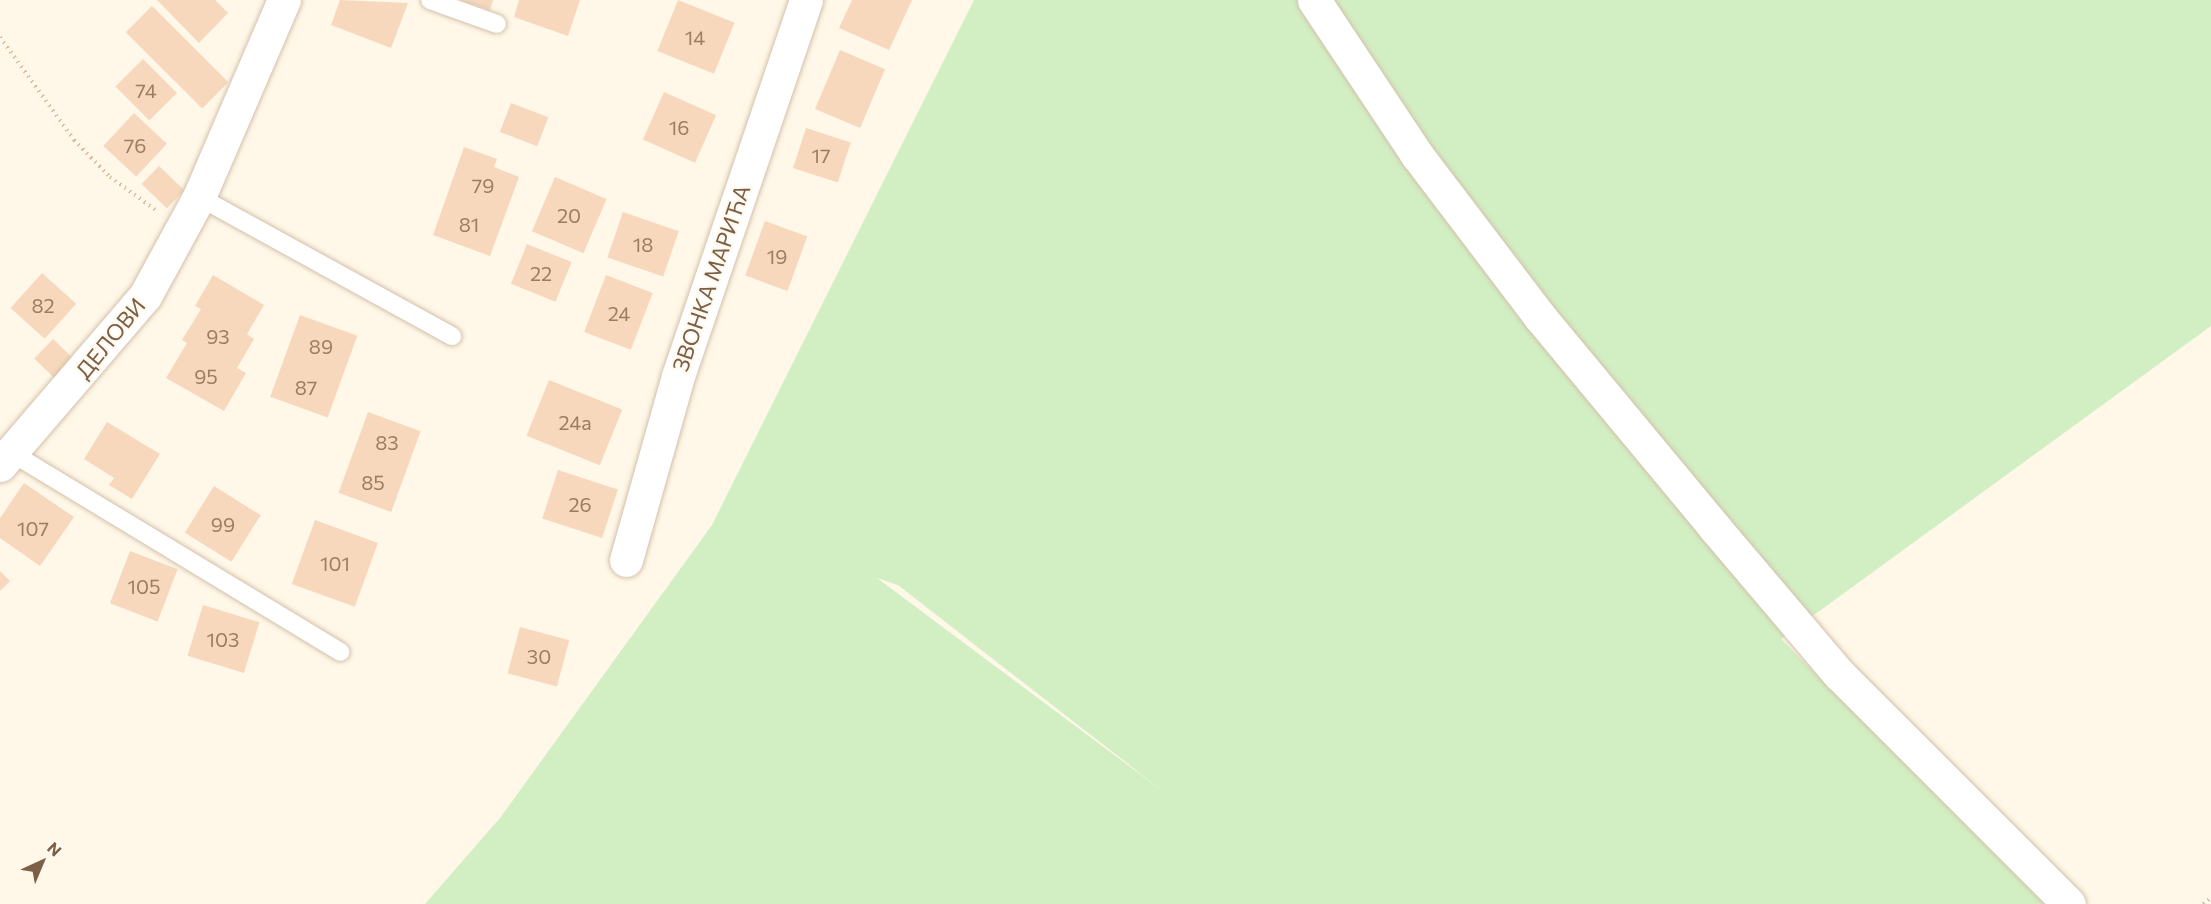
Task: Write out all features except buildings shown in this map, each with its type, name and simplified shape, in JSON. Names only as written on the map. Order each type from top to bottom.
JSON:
[{"type":"street","name":"ДЕЛОВИ","points":[[6,459],[145,296],[199,197],[284,0]]},
{"type":"street","name":"ЗВОНКА МАРИЋА","points":[[626,560],[678,376],[806,0]]},
{"type":"street","points":[[1314,0],[1417,155],[1540,317],[1662,464],[1839,674],[2069,904]]},
{"type":"lane","points":[[430,0],[497,24]]},
{"type":"lane","points":[[199,197],[452,336]]},
{"type":"lane","points":[[6,459],[340,652]]},
{"type":"path","points":[[0,37],[61,123],[110,177],[140,201],[182,225]]},
{"type":"path","points":[[2203,904],[2211,898]]},
{"type":"green space","points":[[974,0],[2211,0],[2211,326],[1781,639],[2045,904],[425,904],[500,818],[712,525]],"holes":[[[877,578],[898,585],[1164,792]]]}]
